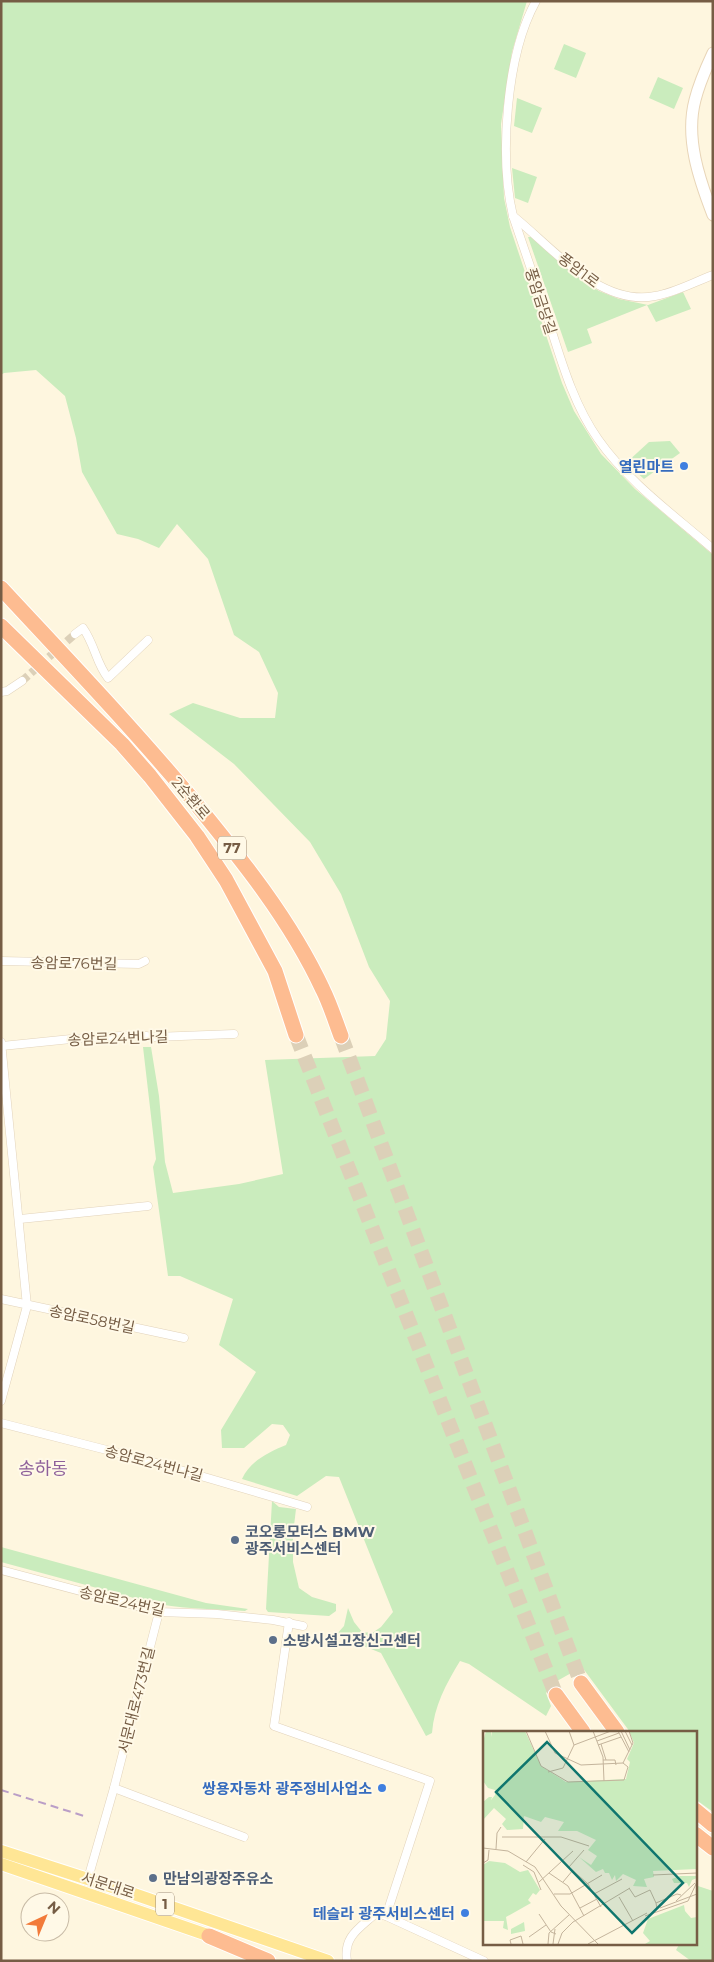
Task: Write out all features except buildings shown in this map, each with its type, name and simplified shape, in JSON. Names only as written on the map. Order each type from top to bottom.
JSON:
[{"type":"highway","name":"2순환로","points":[[1,588],[140,737],[262,888],[306,956],[324,991],[341,1036]]},
{"type":"highway","name":"2순환로","points":[[1,626],[122,744],[197,836],[226,880],[275,971],[296,1034]]},
{"type":"highway","points":[[581,1683],[616,1731]]},
{"type":"highway","points":[[556,1695],[583,1731]]},
{"type":"highway","points":[[696,1811],[713,1825]]},
{"type":"highway","points":[[696,1835],[713,1848]]},
{"type":"highway","points":[[209,1936],[268,1961]]},
{"type":"main road","name":"서문대로","points":[[1,1851],[88,1878],[328,1961]]},
{"type":"main road","name":"서문대로","points":[[1,1864],[277,1961]]},
{"type":"street","name":"풍암금당길","points":[[536,1],[524,27],[517,54],[507,127],[506,172],[508,196],[513,216],[564,371],[589,425],[624,469],[713,549]]},
{"type":"street","points":[[713,53],[694,102],[692,133],[694,155],[699,176],[713,214]]},
{"type":"street","name":"풍암1로","points":[[513,216],[582,276],[602,288],[619,294],[655,297],[713,275]]},
{"type":"street","points":[[75,634],[83,628],[94,647],[102,670],[108,678],[148,640]]},
{"type":"street","points":[[1,692],[7,691],[22,681]]},
{"type":"street","name":"송암로76번길","points":[[1,961],[139,964],[145,961]]},
{"type":"street","name":"송암로24번나길","points":[[2,1046],[138,1035],[154,1037],[234,1034]]},
{"type":"street","points":[[1,1042],[5,1103],[20,1219],[27,1306],[1,1401]]},
{"type":"street","points":[[20,1219],[148,1206]]},
{"type":"street","name":"송암로58번길","points":[[1,1299],[184,1338]]},
{"type":"street","name":"송암로24번나길","points":[[1,1423],[146,1460],[307,1507]]},
{"type":"street","name":"송암로24번길","points":[[1,1570],[158,1612],[217,1614],[289,1622],[303,1626]]},
{"type":"street","name":"서문대로473번길","points":[[84,1892],[114,1788],[158,1612]]},
{"type":"street","points":[[289,1622],[274,1726],[430,1781],[386,1916]]},
{"type":"street","points":[[114,1788],[244,1837]]},
{"type":"street","points":[[347,1961],[345,1949],[350,1936],[376,1913],[484,1961]]},
{"type":"green space","points":[[1,1],[527,1],[512,52],[501,124],[504,198],[510,227],[562,383],[574,411],[601,454],[635,489],[713,555],[713,1812],[696,1800],[696,1731],[629,1731],[582,1667],[557,1681],[546,1693],[551,1706],[546,1716],[469,1664],[460,1661],[442,1695],[435,1714],[432,1733],[426,1736],[381,1653],[336,1635],[344,1626],[348,1608],[354,1622],[362,1632],[372,1633],[381,1627],[393,1612],[339,1477],[326,1476],[297,1496],[242,1479],[255,1462],[286,1445],[290,1435],[283,1425],[272,1424],[244,1448],[222,1448],[221,1430],[256,1372],[219,1345],[233,1299],[180,1276],[168,1276],[153,1167],[156,1159],[143,1047],[151,1047],[159,1096],[165,1162],[173,1193],[239,1184],[283,1174],[265,1060],[375,1056],[386,1039],[390,1001],[369,967],[341,894],[310,842],[234,764],[169,714],[193,703],[240,718],[275,718],[278,693],[259,652],[234,635],[208,559],[177,524],[159,548],[138,539],[117,534],[82,472],[76,438],[65,396],[36,370],[4,373],[1,375]]},
{"type":"green space","points":[[564,44],[586,53],[576,78],[554,69]]},
{"type":"green space","points":[[658,77],[683,88],[674,109],[649,98]]},
{"type":"green space","points":[[517,98],[542,108],[532,133],[514,126]]},
{"type":"green space","points":[[512,168],[537,177],[528,203],[515,198]]},
{"type":"green space","points":[[528,237],[533,237],[580,279],[599,291],[619,299],[648,305],[683,292],[691,309],[656,322],[647,305],[587,329],[592,343],[568,352]]},
{"type":"green space","points":[[670,441],[680,453],[644,479],[626,463],[649,442]]},
{"type":"green space","points":[[272,1501],[279,1507],[296,1509],[293,1534],[293,1562],[299,1588],[312,1597],[336,1604],[336,1611],[329,1616],[268,1612],[266,1609]]},
{"type":"green space","points":[[1,1547],[206,1603],[248,1609],[245,1611],[194,1608],[169,1606],[145,1601],[1,1562]]},
{"type":"green space","points":[[696,1885],[713,1891],[713,1961],[691,1961],[676,1950],[679,1944],[696,1944]]},
{"type":"tunnel","points":[[22,681],[75,634]]},
{"type":"tunnel","points":[[296,1035],[556,1695]]},
{"type":"tunnel","points":[[341,1036],[581,1683]]},
{"type":"railway","points":[[1,1790],[84,1816]]},
{"type":"place","name":"열린마트","points":[[684,466]]},
{"type":"place","name":"코오롱모터스 BMW 광주서비스센터","points":[[235,1540]]},
{"type":"place","name":"소방시설고장신고센터","points":[[273,1640]]},
{"type":"place","name":"쌍용자동차 광주정비사업소","points":[[382,1788]]},
{"type":"place","name":"만남의광장주유소","points":[[153,1878]]},
{"type":"place","name":"테슬라 광주서비스센터","points":[[465,1913]]},
{"type":"district","name":"송하동","points":[[43,1469]]}]
